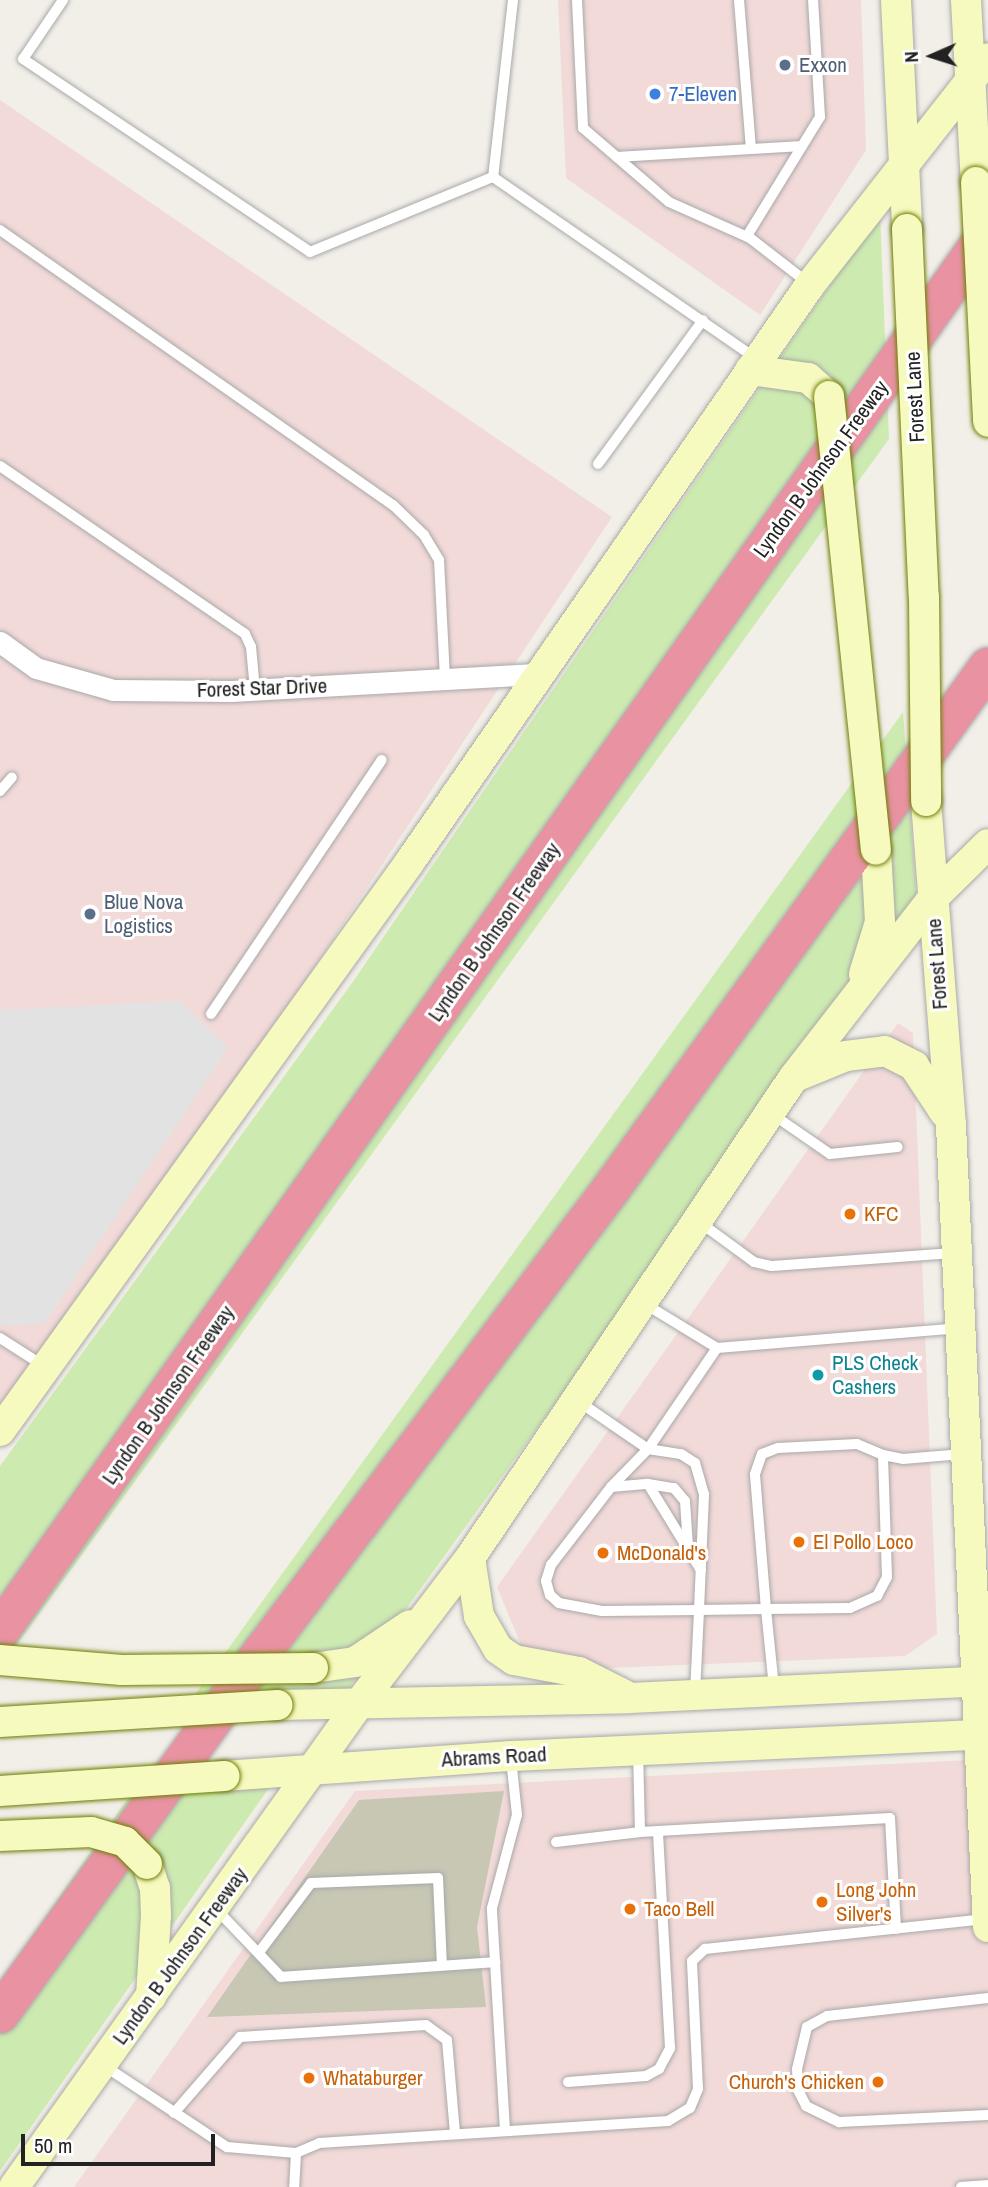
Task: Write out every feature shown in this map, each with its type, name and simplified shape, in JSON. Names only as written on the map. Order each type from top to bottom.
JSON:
[{"type":"highway","name":"Lyndon B Johnson Freeway","points":[[0,1632],[988,232]]},
{"type":"highway","points":[[5,2011],[263,1651],[611,1189],[984,676]]},
{"type":"main road","name":"Forest Lane","points":[[895,0],[906,167],[924,597],[926,801],[951,1125],[963,1454],[982,1681],[988,1927]]},
{"type":"main road","points":[[967,0],[988,422]]},
{"type":"main road","points":[[4,1419],[47,1368],[409,863],[536,674],[810,285],[971,85],[988,58]]},
{"type":"main road","points":[[754,364],[808,378],[830,396],[876,850],[880,922],[857,994]]},
{"type":"main road","name":"Lyndon B Johnson Freeway","points":[[14,2187],[216,1909],[361,1701],[470,1558],[794,1077],[932,899],[988,844]]},
{"type":"main road","points":[[794,1077],[846,1056],[885,1051],[900,1056],[923,1075],[951,1125]]},
{"type":"main road","points":[[470,1558],[479,1616],[498,1649],[514,1660],[579,1672],[630,1698]]},
{"type":"main road","points":[[0,1661],[122,1670],[313,1668],[355,1662],[428,1613]]},
{"type":"main road","points":[[0,1722],[361,1701],[630,1698],[982,1681]]},
{"type":"main road","name":"Abrams Road","points":[[0,1791],[511,1756],[983,1734]]},
{"type":"main road","points":[[0,1836],[91,1832],[125,1842],[147,1864],[156,1888],[151,1997]]},
{"type":"street","name":"Forest Star Drive","points":[[0,642],[36,668],[113,690],[255,690],[536,674]]},
{"type":"lane","points":[[63,0],[23,59],[310,252],[493,177]]},
{"type":"lane","points":[[493,177],[513,0]]},
{"type":"lane","points":[[577,0],[583,128],[669,202],[747,236],[810,285]]},
{"type":"lane","points":[[739,0],[751,149]]},
{"type":"lane","points":[[747,236],[820,117],[813,0]]},
{"type":"lane","points":[[617,157],[802,146]]},
{"type":"lane","points":[[493,177],[703,320],[754,364]]},
{"type":"lane","points":[[0,230],[393,505],[424,535],[439,560],[445,679]]},
{"type":"lane","points":[[598,464],[703,320]]},
{"type":"lane","points":[[0,466],[245,634],[251,647],[255,690]]},
{"type":"lane","points":[[211,1014],[382,760]]},
{"type":"lane","points":[[0,791],[12,777]]},
{"type":"lane","points":[[769,1113],[830,1154],[898,1147]]},
{"type":"lane","points":[[698,1221],[754,1262],[772,1266],[956,1253]]},
{"type":"lane","points":[[642,1303],[717,1348],[959,1328]]},
{"type":"lane","points":[[0,1338],[47,1368]]},
{"type":"lane","points":[[717,1348],[648,1449],[611,1487],[551,1565],[546,1581],[550,1595],[559,1603],[602,1611],[850,1608],[877,1596],[887,1577],[883,1455]]},
{"type":"lane","points":[[578,1401],[648,1449],[681,1454],[702,1476],[695,1695]]},
{"type":"lane","points":[[774,1691],[755,1474],[762,1454],[778,1448],[857,1444],[883,1455],[903,1459],[963,1454]]},
{"type":"lane","points":[[611,1487],[649,1485],[674,1488],[685,1501],[688,1548]]},
{"type":"lane","points":[[649,1485],[701,1570]]},
{"type":"lane","points":[[638,1750],[640,1832]]},
{"type":"lane","points":[[505,2130],[492,1908],[517,1815],[511,1756]]},
{"type":"lane","points":[[556,1842],[640,1832],[890,1818],[896,1929]]},
{"type":"lane","points":[[568,2081],[646,2076],[659,2069],[670,2048],[658,1831]]},
{"type":"lane","points":[[260,1951],[312,1883],[438,1878],[442,1965]]},
{"type":"lane","points":[[216,1909],[260,1951],[281,1977],[495,1962]]},
{"type":"lane","points":[[101,2064],[227,2147],[296,2153],[319,2143],[668,2121],[690,2108],[698,2089],[692,1961],[705,1949],[988,1919]]},
{"type":"lane","points":[[988,1998],[827,2016],[807,2027],[797,2069],[798,2090],[806,2106],[839,2122],[988,2115]]},
{"type":"lane","points":[[174,2113],[240,2037],[426,2025],[447,2040],[455,2134]]},
{"type":"lane","points":[[295,2187],[296,2153]]},
{"type":"lane","points":[[961,2187],[988,2185]]},
{"type":"shaded area","points":[[558,0],[861,0],[866,150],[760,315],[566,178]]},
{"type":"shaded area","points":[[0,100],[612,517],[74,1331],[0,1431]]},
{"type":"shaded area","points":[[180,1001],[228,1048],[45,1323],[0,1326],[0,1010]]},
{"type":"shaded area","points":[[898,1023],[913,1033],[937,1634],[905,1656],[532,1671],[497,1587]]},
{"type":"shaded area","points":[[988,1759],[988,2187],[74,2187],[355,1791]]},
{"type":"shaded area","points":[[504,1791],[477,1927],[486,2007],[207,2017],[359,1800]]},
{"type":"green space","points":[[880,212],[889,439],[0,1668],[0,1466],[352,983]]},
{"type":"green space","points":[[903,712],[917,905],[342,1697],[189,1703]]},
{"type":"green space","points":[[269,1788],[0,2171],[0,1982],[133,1791]]},
{"type":"place","name":"Exxon","points":[[785,65]]},
{"type":"place","name":"7-Eleven","points":[[655,94]]},
{"type":"place","name":"Blue Nova Logistics","points":[[90,914]]},
{"type":"place","name":"KFC","points":[[850,1214]]},
{"type":"place","name":"PLS Check Cashers","points":[[818,1375]]},
{"type":"place","name":"El Pollo Loco","points":[[799,1542]]},
{"type":"place","name":"McDonald's","points":[[603,1553]]},
{"type":"place","name":"Long John Silver's","points":[[822,1902]]},
{"type":"place","name":"Taco Bell","points":[[630,1909]]},
{"type":"place","name":"Whataburger","points":[[309,2078]]},
{"type":"place","name":"Church's Chicken","points":[[878,2082]]}]
